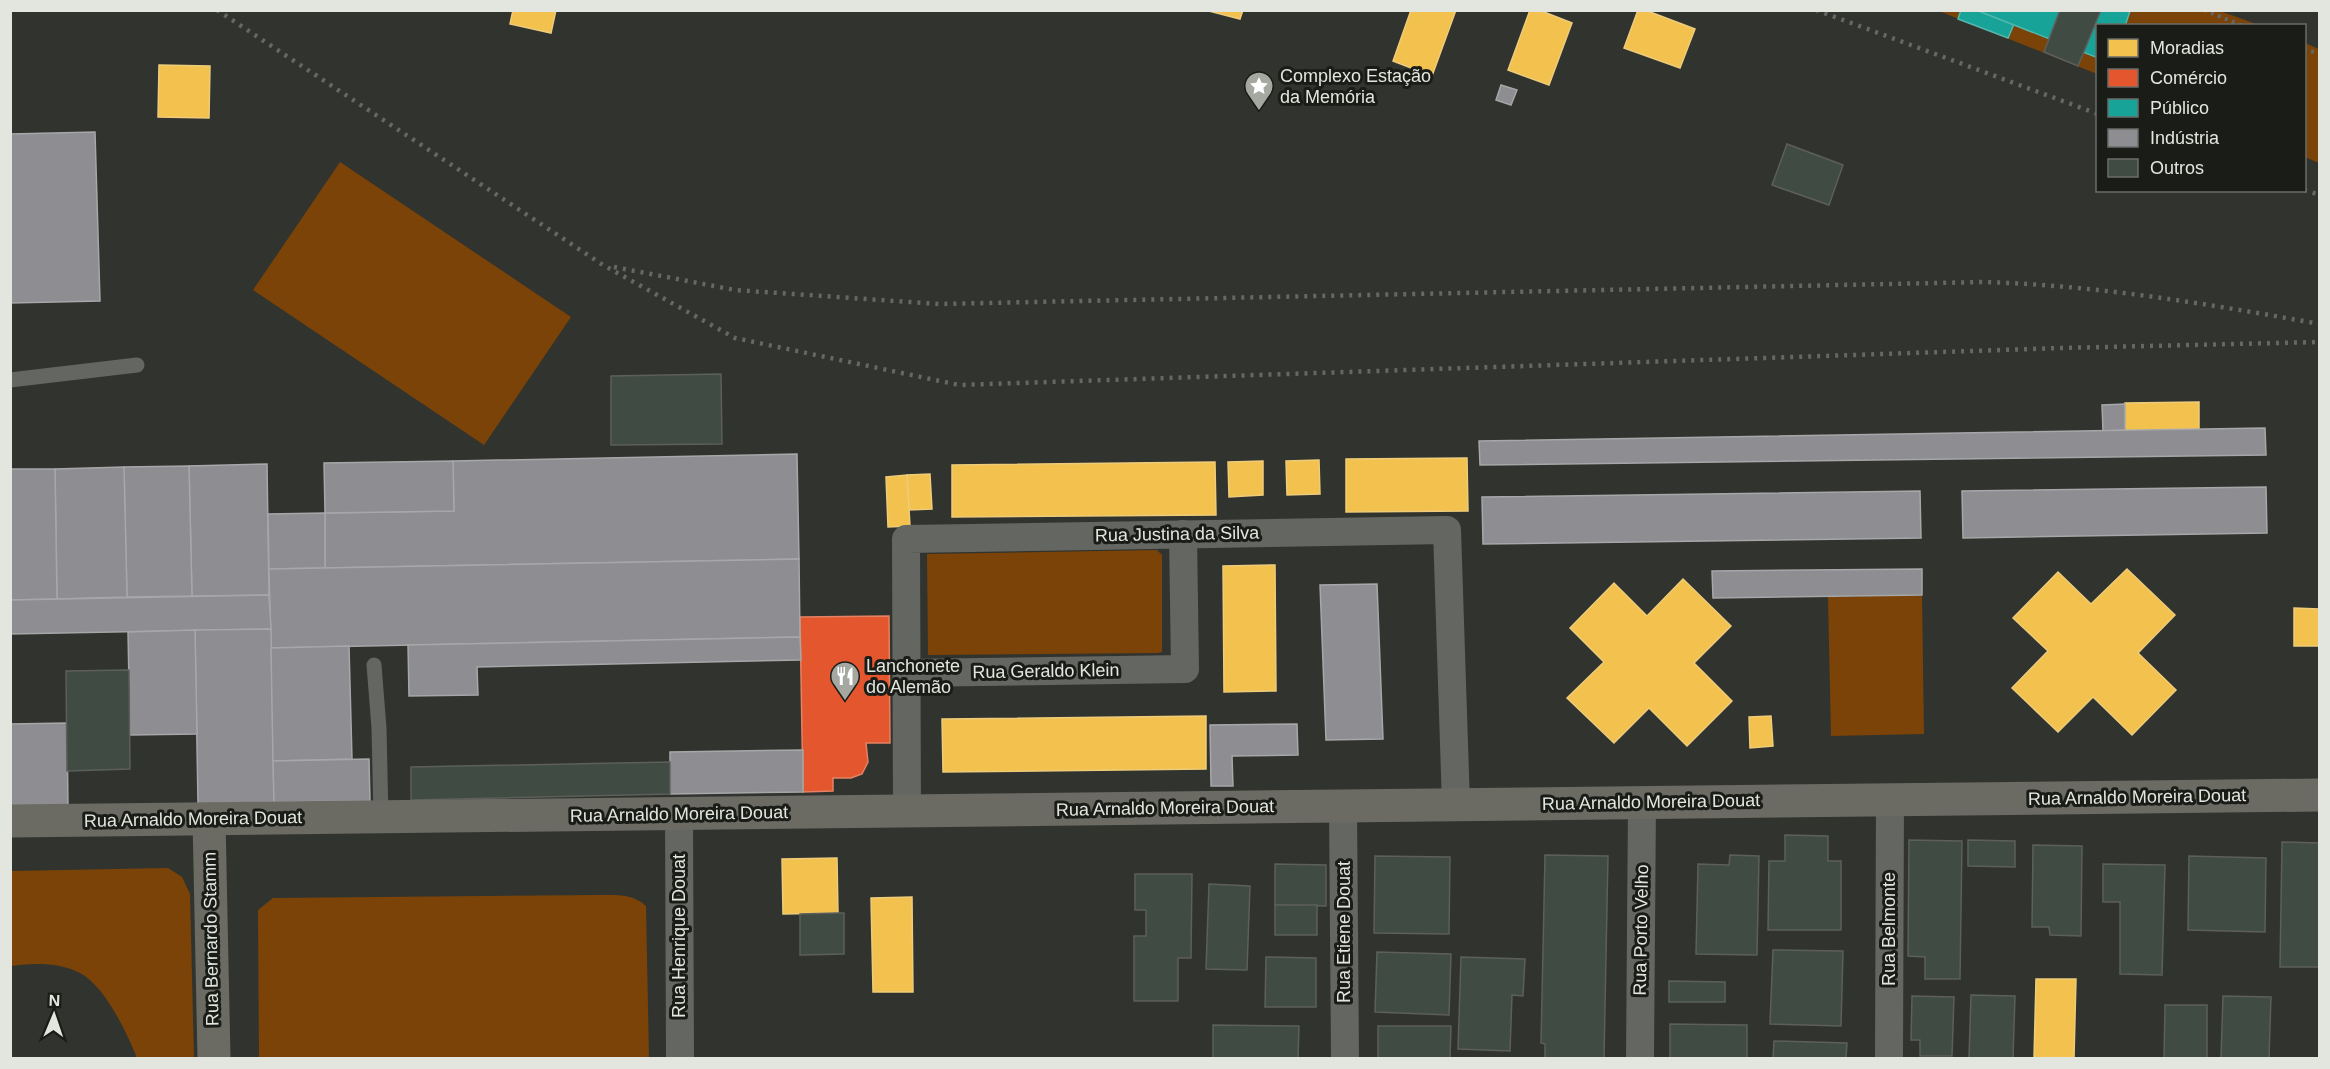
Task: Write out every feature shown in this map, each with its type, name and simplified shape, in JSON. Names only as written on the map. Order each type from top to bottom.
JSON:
[{"type":"street","name":"Rua Justina da Silva","points":[[907,673],[906,539],[1447,530],[1456,805]]},
{"type":"street","name":"Rua Geraldo Klein","points":[[907,673],[1185,669],[1183,534]]},
{"type":"street","points":[[907,673],[907,811]]},
{"type":"street","name":"Rua Arnaldo Moreira Douat","points":[[10,821],[2319,795]]},
{"type":"street","name":"Rua Belmonte","points":[[1889,1059],[1890,800]]},
{"type":"street","name":"Rua Porto Velho","points":[[1640,1059],[1642,802]]},
{"type":"street","name":"Rua Etiene Douat","points":[[1343,806],[1345,1059]]},
{"type":"street","name":"Rua Henrique Douat","points":[[679,814],[680,1059]]},
{"type":"street","name":"Rua Bernardo Stamm","points":[[209,819],[214,1059]]},
{"type":"lane","points":[[10,380],[137,365]]},
{"type":"lane","points":[[374,665],[379,728],[381,817]]},
{"type":"path","points":[[2204,10],[2239,24]]},
{"type":"shaded area","points":[[1939,11],[2220,11],[2256,24],[2096,24],[2096,74]]},
{"type":"shaded area","points":[[2306,43],[2319,49],[2319,163],[2306,157]]},
{"type":"shaded area","points":[[340,162],[571,317],[484,445],[253,290]]},
{"type":"shaded area","points":[[1157,550],[1162,555],[1162,652],[928,655],[927,554]]},
{"type":"shaded area","points":[[1922,595],[1924,734],[1831,736],[1828,597]]},
{"type":"shaded area","points":[[168,868],[182,877],[190,894],[194,1058],[137,1058],[114,1011],[89,979],[72,969],[55,965],[11,966],[11,871]]},
{"type":"shaded area","points":[[601,895],[631,897],[646,906],[649,1058],[259,1058],[258,910],[273,898]]},
{"type":"building: Moradias","points":[[513,10],[556,10],[551,33],[510,24]]},
{"type":"building: Moradias","points":[[1205,10],[1243,10],[1240,19]]},
{"type":"building: Moradias","points":[[1411,10],[1456,10],[1432,76],[1393,61]]},
{"type":"building: Moradias","points":[[1530,10],[1539,10],[1572,23],[1549,85],[1508,70]]},
{"type":"building: Moradias","points":[[1638,10],[1645,10],[1695,29],[1680,68],[1624,48]]},
{"type":"building: Moradias","points":[[159,65],[210,66],[209,118],[158,117]]},
{"type":"building: Moradias","points":[[2199,402],[2199,429],[2125,430],[2125,403]]},
{"type":"building: Moradias","points":[[1467,458],[1468,511],[1346,512],[1346,459]]},
{"type":"building: Moradias","points":[[1319,460],[1320,494],[1287,495],[1286,461]]},
{"type":"building: Moradias","points":[[1263,461],[1263,495],[1229,497],[1228,462]]},
{"type":"building: Moradias","points":[[1215,462],[1216,515],[952,517],[952,465]]},
{"type":"building: Moradias","points":[[930,474],[932,509],[909,510],[907,475]]},
{"type":"building: Moradias","points":[[907,475],[910,526],[888,527],[886,477]]},
{"type":"building: Moradias","points":[[1275,565],[1276,691],[1224,692],[1223,566]]},
{"type":"building: Moradias","points":[[2127,569],[2175,615],[2138,653],[2176,690],[2132,735],[2093,697],[2058,732],[2012,688],[2048,651],[2013,618],[2058,572],[2091,604]]},
{"type":"building: Moradias","points":[[1683,579],[1731,626],[1694,663],[1732,701],[1687,746],[1649,708],[1614,743],[1567,698],[1604,662],[1570,628],[1614,583],[1647,616]]},
{"type":"building: Moradias","points":[[2294,608],[2319,609],[2319,646],[2294,646]]},
{"type":"building: Moradias","points":[[1206,716],[1206,769],[943,772],[942,719]]},
{"type":"building: Moradias","points":[[1771,716],[1773,746],[1750,748],[1749,717]]},
{"type":"building: Moradias","points":[[837,858],[838,913],[783,914],[782,859]]},
{"type":"building: Moradias","points":[[912,897],[913,992],[873,992],[871,898]]},
{"type":"building: Moradias","points":[[2036,979],[2076,979],[2074,1058],[2034,1058]]},
{"type":"building: Comércio","name":"Lanchonete do Alemão","points":[[889,616],[890,743],[866,743],[868,762],[862,774],[851,778],[833,778],[833,791],[803,792],[800,617]]},
{"type":"building: Público","points":[[1961,10],[2020,10],[2008,38],[1958,19]]},
{"type":"building: Público","points":[[1976,10],[2130,11],[2126,24],[2096,24],[2096,57]]},
{"type":"building: Indústria","points":[[1501,85],[1517,90],[1511,105],[1496,100]]},
{"type":"building: Indústria","points":[[95,132],[100,301],[11,303],[10,134]]},
{"type":"building: Indústria","points":[[2125,404],[2125,430],[2103,431],[2102,405]]},
{"type":"building: Indústria","points":[[2265,428],[2266,455],[1480,465],[1479,441]]},
{"type":"building: Indústria","points":[[797,454],[799,559],[325,568],[325,513],[454,511],[453,461]]},
{"type":"building: Indústria","points":[[453,461],[454,511],[325,513],[324,463]]},
{"type":"building: Indústria","points":[[267,464],[269,595],[192,596],[189,466]]},
{"type":"building: Indústria","points":[[189,466],[192,596],[127,597],[124,467]]},
{"type":"building: Indústria","points":[[124,467],[127,597],[57,599],[55,469]]},
{"type":"building: Indústria","points":[[10,469],[55,469],[57,599],[10,600]]},
{"type":"building: Indústria","points":[[2266,487],[2267,533],[1963,538],[1962,491]]},
{"type":"building: Indústria","points":[[1920,491],[1921,538],[1483,544],[1482,497]]},
{"type":"building: Indústria","points":[[325,513],[325,568],[269,569],[268,514]]},
{"type":"building: Indústria","points":[[799,559],[800,637],[271,648],[269,569]]},
{"type":"building: Indústria","points":[[1922,569],[1922,595],[1713,598],[1712,571]]},
{"type":"building: Indústria","points":[[1377,584],[1383,739],[1326,740],[1320,585]]},
{"type":"building: Indústria","points":[[269,595],[271,629],[10,634],[10,600]]},
{"type":"building: Indústria","points":[[271,629],[274,802],[198,804],[195,630]]},
{"type":"building: Indústria","points":[[195,630],[197,734],[130,735],[128,632]]},
{"type":"building: Indústria","points":[[800,637],[801,660],[477,667],[478,695],[409,696],[408,645]]},
{"type":"building: Indústria","points":[[349,646],[352,759],[273,761],[271,648]]},
{"type":"building: Indústria","points":[[67,723],[68,807],[10,808],[10,724]]},
{"type":"building: Indústria","points":[[1297,724],[1298,755],[1232,756],[1233,786],[1211,786],[1210,725]]},
{"type":"building: Indústria","points":[[803,750],[803,792],[670,794],[670,752]]},
{"type":"building: Indústria","points":[[369,759],[370,801],[274,802],[273,761]]},
{"type":"building: Outros","points":[[2060,10],[2101,10],[2078,66],[2044,52]]},
{"type":"building: Outros","points":[[1787,144],[1843,165],[1829,205],[1772,185]]},
{"type":"building: Outros","points":[[721,374],[722,444],[611,445],[611,376]]},
{"type":"building: Outros","points":[[129,670],[130,769],[67,771],[66,671]]},
{"type":"building: Outros","points":[[670,762],[670,794],[411,800],[411,767]]},
{"type":"building: Outros","points":[[1785,835],[1828,836],[1828,861],[1841,861],[1841,930],[1768,930],[1769,861],[1785,861]]},
{"type":"building: Outros","points":[[1909,840],[1962,841],[1960,979],[1925,979],[1925,957],[1908,956]]},
{"type":"building: Outros","points":[[1968,840],[2015,841],[2015,867],[1968,866]]},
{"type":"building: Outros","points":[[2282,842],[2320,843],[2320,967],[2280,967]]},
{"type":"building: Outros","points":[[2033,845],[2082,846],[2081,936],[2050,935],[2049,927],[2032,927]]},
{"type":"building: Outros","points":[[1545,855],[1608,856],[1604,1058],[1545,1058],[1545,1044],[1541,1043]]},
{"type":"building: Outros","points":[[1730,855],[1759,856],[1757,955],[1696,954],[1698,864],[1729,865]]},
{"type":"building: Outros","points":[[1375,856],[1450,857],[1449,934],[1374,933]]},
{"type":"building: Outros","points":[[2189,856],[2266,858],[2265,932],[2188,930]]},
{"type":"building: Outros","points":[[1275,864],[1326,865],[1326,906],[1275,905]]},
{"type":"building: Outros","points":[[2103,864],[2165,865],[2162,975],[2120,974],[2120,902],[2103,902]]},
{"type":"building: Outros","points":[[1135,874],[1192,874],[1191,958],[1178,958],[1178,1001],[1134,1001],[1134,936],[1146,936],[1146,910],[1135,910]]},
{"type":"building: Outros","points":[[1209,884],[1250,886],[1247,970],[1206,969]]},
{"type":"building: Outros","points":[[1275,905],[1317,905],[1317,935],[1275,935]]},
{"type":"building: Outros","points":[[844,913],[844,954],[800,955],[800,914]]},
{"type":"building: Outros","points":[[1773,950],[1843,951],[1841,1026],[1770,1024]]},
{"type":"building: Outros","points":[[1377,952],[1451,954],[1449,1015],[1375,1012]]},
{"type":"building: Outros","points":[[1266,957],[1316,958],[1316,1007],[1265,1007]]},
{"type":"building: Outros","points":[[1461,957],[1525,959],[1523,996],[1512,995],[1510,1051],[1458,1049]]},
{"type":"building: Outros","points":[[1669,981],[1725,982],[1725,1002],[1669,1002]]},
{"type":"building: Outros","points":[[1971,995],[2015,996],[2013,1058],[1969,1058]]},
{"type":"building: Outros","points":[[1912,996],[1954,997],[1952,1056],[1920,1056],[1920,1040],[1911,1040]]},
{"type":"building: Outros","points":[[2223,996],[2271,997],[2269,1058],[2221,1058]]},
{"type":"building: Outros","points":[[2165,1005],[2207,1005],[2207,1058],[2164,1058]]},
{"type":"building: Outros","points":[[1670,1024],[1747,1025],[1747,1058],[1670,1058]]},
{"type":"building: Outros","points":[[1213,1025],[1299,1026],[1298,1058],[1213,1058]]},
{"type":"building: Outros","points":[[1378,1026],[1451,1026],[1450,1058],[1378,1058]]},
{"type":"building: Outros","points":[[1774,1041],[1847,1043],[1846,1058],[1773,1058]]},
{"type":"railway","points":[[217,10],[603,265],[735,338],[959,385],[2061,348],[2320,342]]},
{"type":"railway","points":[[1816,10],[2096,113]]},
{"type":"railway","points":[[2306,191],[2320,195]]},
{"type":"railway","points":[[614,267],[735,290],[939,304],[1982,282],[2110,291],[2320,324]]},
{"type":"place","name":"Complexo Estação da Memória","points":[[1259,112]]},
{"type":"place","name":"Lanchonete do Alemão","points":[[845,702]]}]
